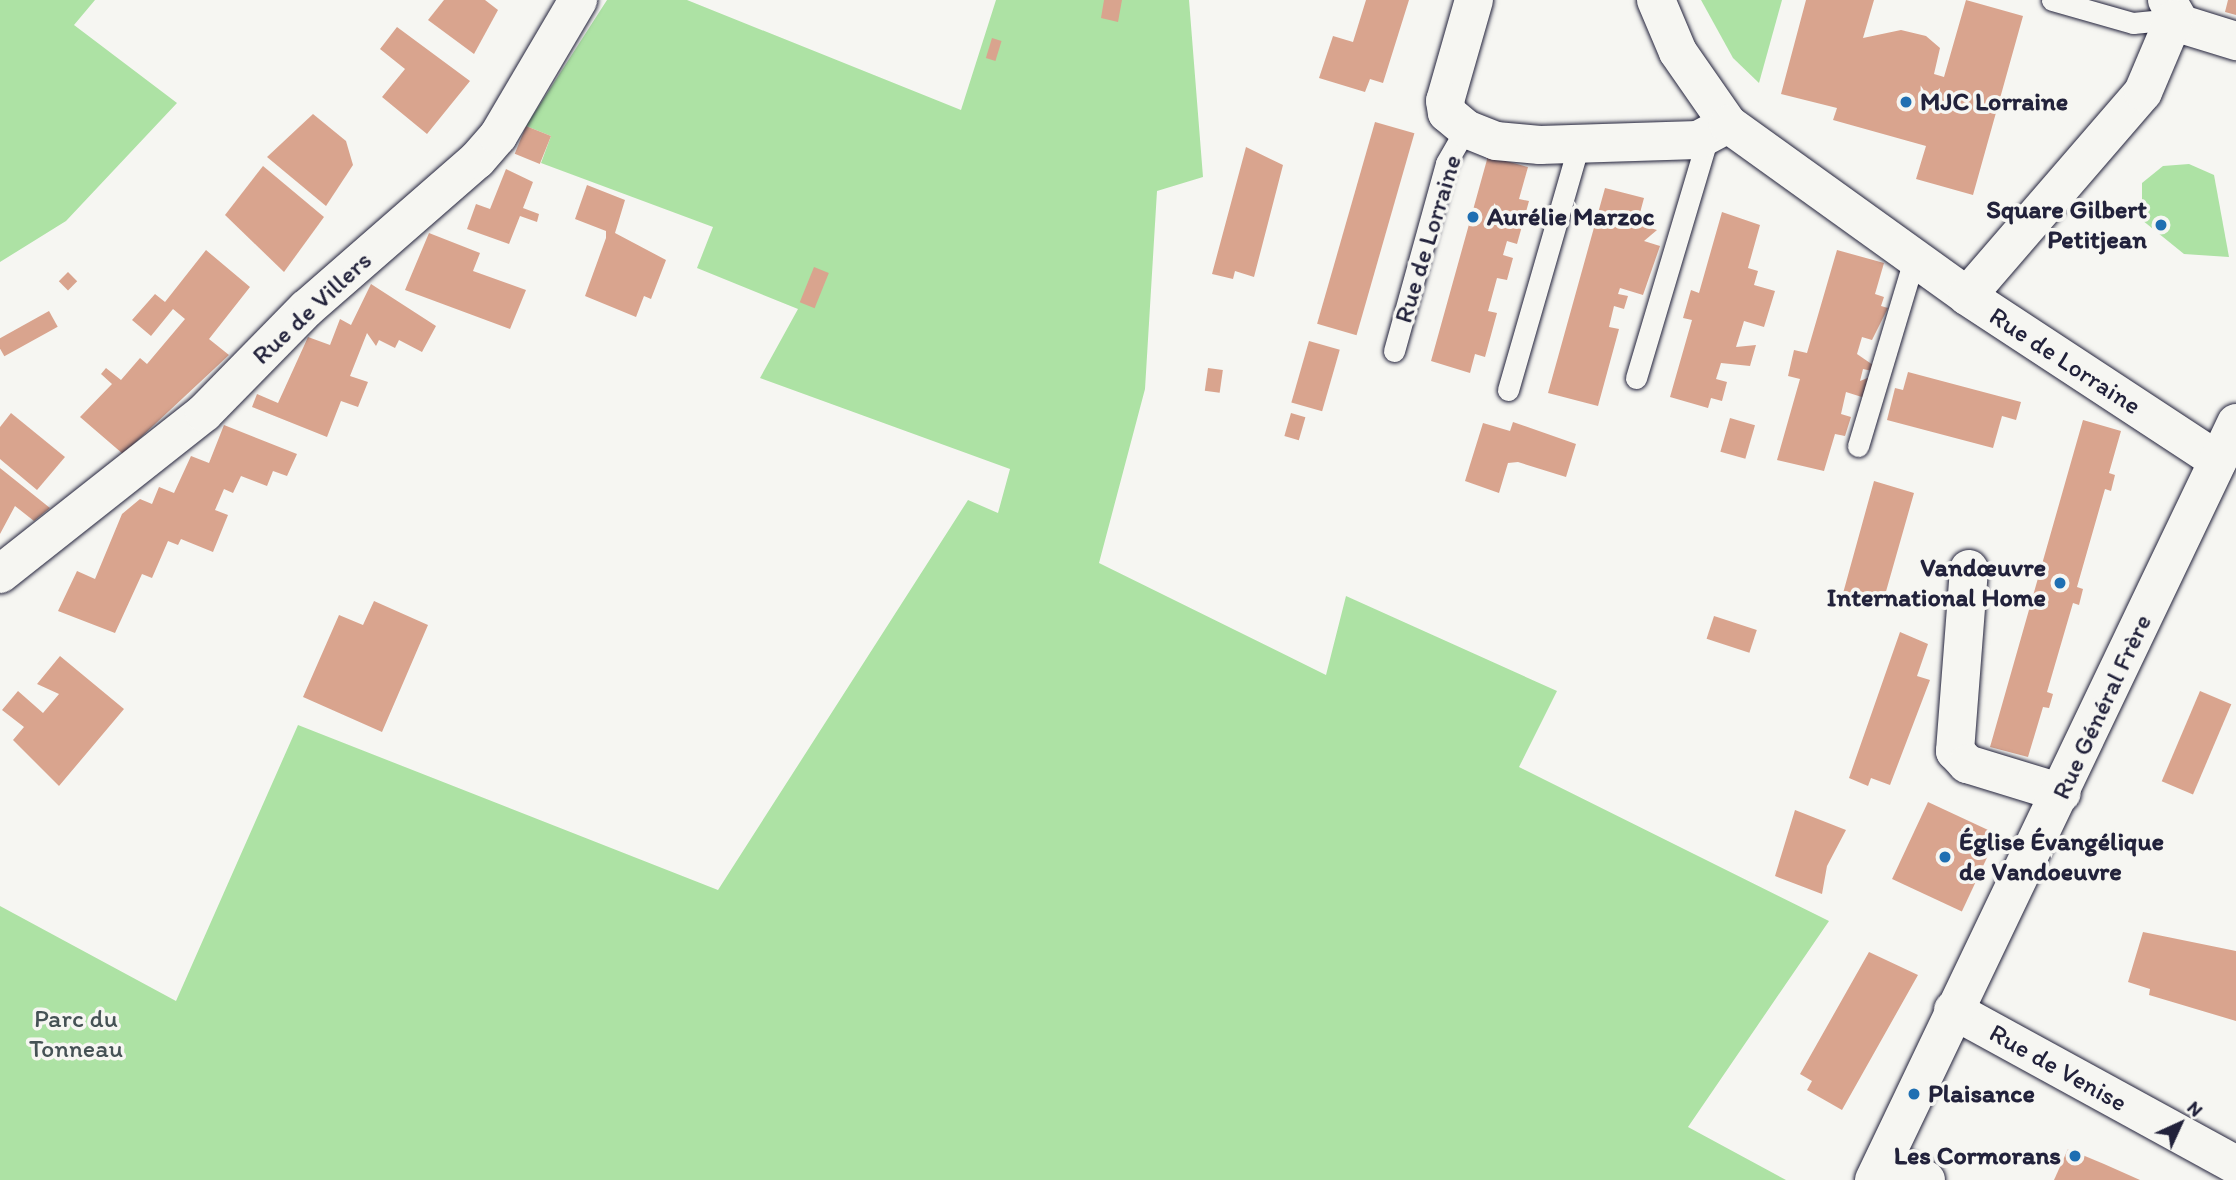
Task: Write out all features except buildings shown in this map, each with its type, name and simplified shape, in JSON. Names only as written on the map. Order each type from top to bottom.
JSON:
[{"type":"street","name":"Rue de Villers","points":[[0,575],[204,413],[326,290],[477,160],[498,136],[578,0]]},
{"type":"street","name":"Rue de Lorraine","points":[[1474,0],[1445,102],[1447,113],[1466,129],[1496,141],[1579,144],[1718,130]]},
{"type":"street","name":"Rue de Lorraine","points":[[1656,0],[1678,52],[1718,130],[2218,461]]},
{"type":"street","points":[[1967,296],[2143,92],[2171,9],[2236,41]]},
{"type":"street","name":"Rue Général Frère","points":[[1879,1169],[1953,1010],[2062,793],[2236,423]]},
{"type":"street","points":[[1969,569],[1955,751],[1967,764],[2062,793]]},
{"type":"street","name":"Rue de Venise","points":[[1953,1010],[2236,1165]]},
{"type":"street","points":[[1879,1169],[1926,1180]]},
{"type":"lane","points":[[2052,0],[2133,23],[2171,9]]},
{"type":"lane","name":"Rue de Lorraine","points":[[1394,351],[1446,163],[1466,129]]},
{"type":"lane","points":[[1636,378],[1718,130]]},
{"type":"lane","points":[[1508,390],[1579,144]]},
{"type":"lane","points":[[1858,446],[1914,258]]},
{"type":"green space","points":[[0,0],[95,0],[74,25],[177,103],[66,221],[0,262]]},
{"type":"green space","name":"Parc du Tonneau","points":[[607,0],[687,0],[961,110],[996,0],[1189,0],[1203,177],[1157,191],[1145,389],[1099,563],[1326,675],[1346,596],[1557,691],[1519,767],[1829,921],[1688,1127],[1786,1180],[0,1180],[0,906],[176,1001],[298,725],[718,890],[968,500],[998,513],[1010,469],[760,378],[798,309],[697,268],[713,227],[541,163],[551,136],[526,126]]},
{"type":"green space","points":[[1701,0],[1782,0],[1759,83],[1733,58]]},
{"type":"green space","points":[[2189,164],[2214,175],[2229,257],[2184,254],[2142,220],[2142,183],[2163,166]]},
{"type":"place","name":"MJC Lorraine","points":[[1906,102]]},
{"type":"place","name":"Aurélie Marzoc","points":[[1473,217]]},
{"type":"place","name":"Square Gilbert Petitjean","points":[[2161,225]]},
{"type":"place","name":"Vandœuvre International Home","points":[[2060,583]]},
{"type":"place","name":"Église Évangélique de Vandoeuvre","points":[[1945,857]]},
{"type":"place","name":"Plaisance","points":[[1914,1094]]},
{"type":"place","name":"Les Cormorans","points":[[2075,1156]]}]
